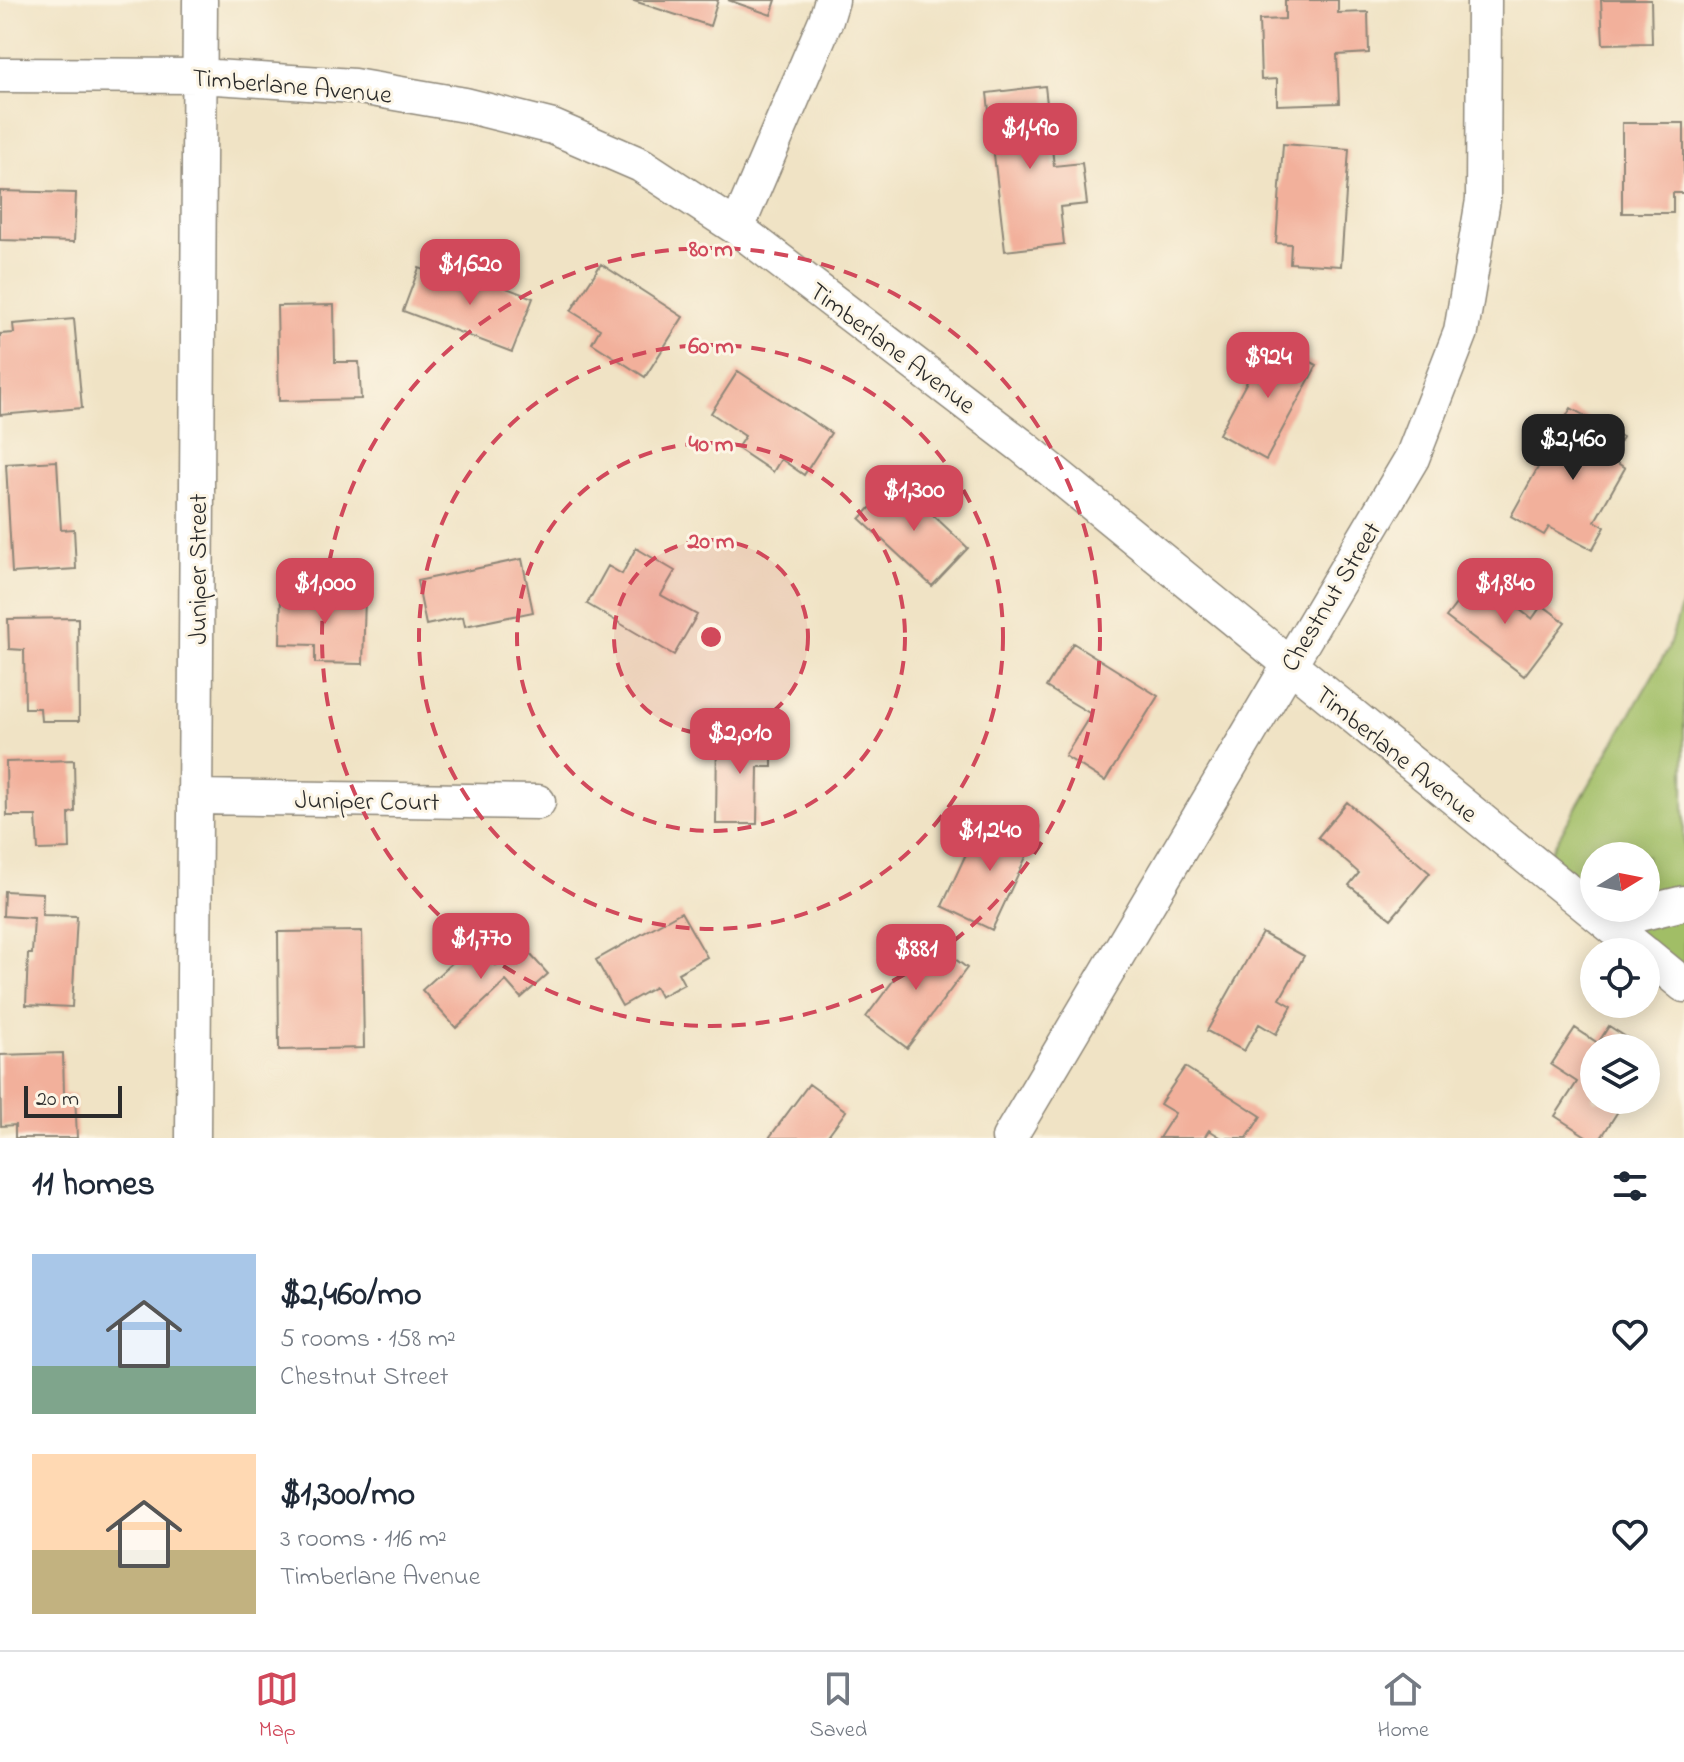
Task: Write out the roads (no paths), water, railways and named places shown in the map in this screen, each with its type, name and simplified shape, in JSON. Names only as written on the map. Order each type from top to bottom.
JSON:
[{"type":"street","name":"Juniper Street","points":[[193,1138],[200,0]]},
{"type":"street","points":[[737,228],[832,0]]},
{"type":"street","name":"Chestnut Street","points":[[1009,1138],[1412,458],[1461,332],[1483,200],[1484,0]]},
{"type":"street","name":"Timberlane Avenue","points":[[0,75],[200,76],[354,86],[465,105],[553,127],[641,165],[737,228],[1022,446],[1580,901]]},
{"type":"street","name":"Juniper Court","points":[[196,797],[538,802]]},
{"type":"street","points":[[1660,909],[1684,903]]},
{"type":"street","name":"Timberlane Avenue","points":[[1606,922],[1626,938]]},
{"type":"street","name":"Timberlane Avenue","points":[[1660,965],[1684,985]]}]
